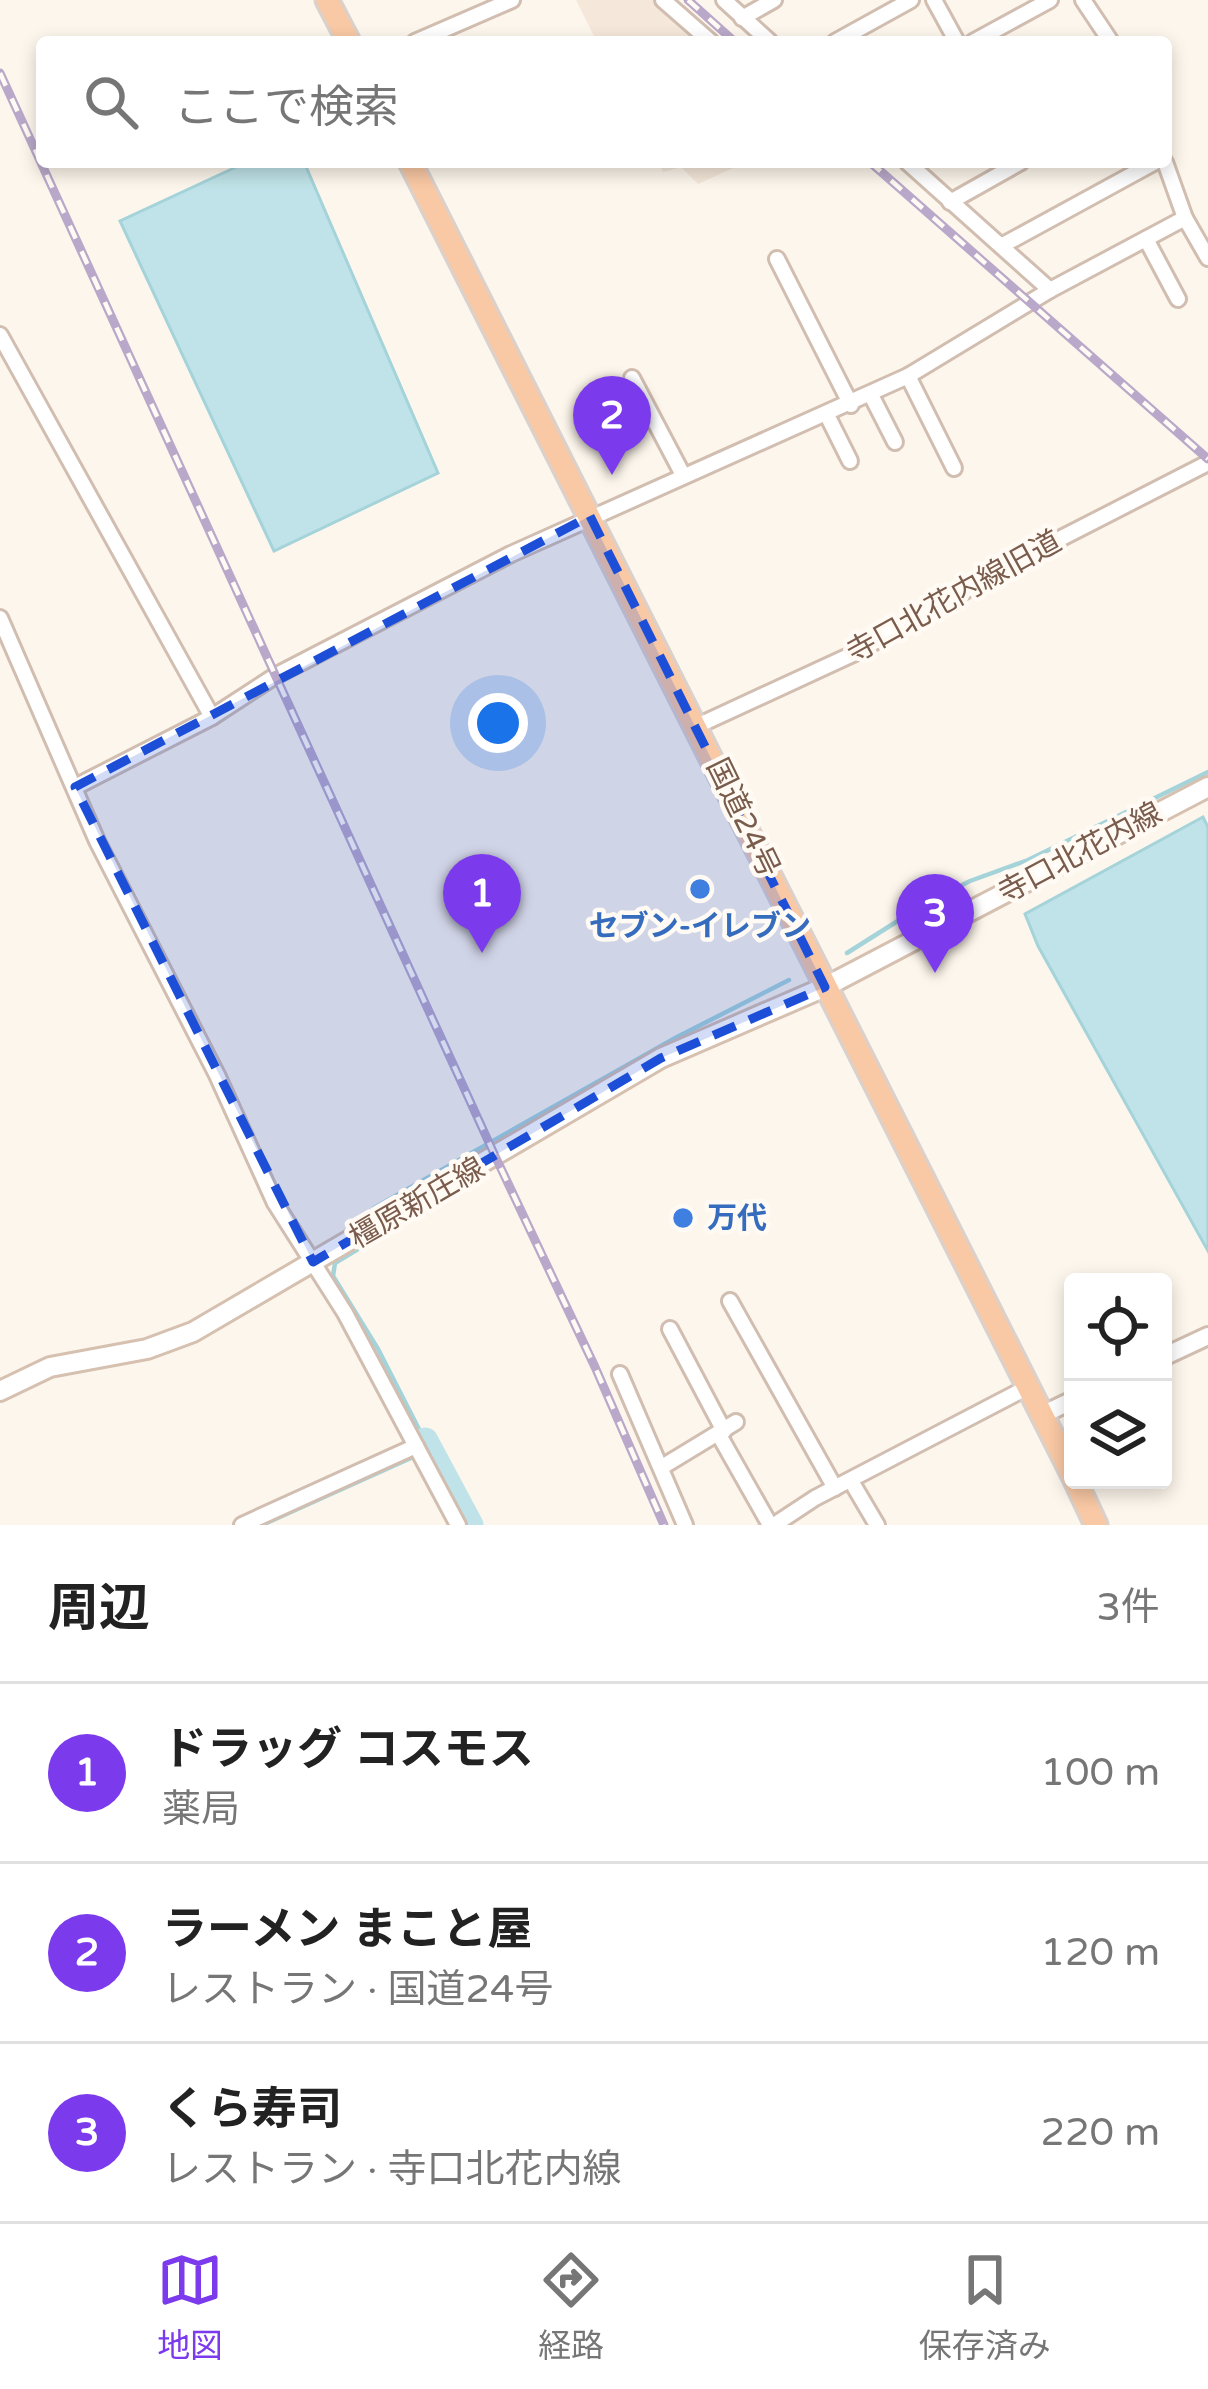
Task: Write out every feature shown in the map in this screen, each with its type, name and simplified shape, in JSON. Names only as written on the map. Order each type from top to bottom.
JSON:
[{"type":"highway","points":[[327,0],[346,36]]},
{"type":"highway","name":"国道24号","points":[[413,168],[1064,1457]]},
{"type":"highway","name":"国道24号","points":[[1079,1489],[1096,1525]]},
{"type":"main road","name":"寺口北花内線","points":[[825,987],[1208,787]]},
{"type":"main road","name":"橿原新庄線","points":[[0,1390],[50,1367],[171,1342],[661,1058],[825,987]]},
{"type":"street","points":[[429,36],[512,0]]},
{"type":"street","points":[[663,0],[704,36]]},
{"type":"street","points":[[724,0],[763,36]]},
{"type":"street","points":[[742,18],[774,0]]},
{"type":"street","points":[[846,36],[911,0]]},
{"type":"street","points":[[934,0],[954,36]]},
{"type":"street","points":[[984,36],[1050,0]]},
{"type":"street","points":[[1083,0],[1107,36]]},
{"type":"street","points":[[913,168],[1050,290]]},
{"type":"street","points":[[950,202],[1011,168]]},
{"type":"street","points":[[1003,245],[1144,168]]},
{"type":"street","points":[[1167,168],[1185,218],[1208,258]]},
{"type":"street","points":[[75,787],[212,717],[275,676],[590,516],[871,395],[1185,218]]},
{"type":"street","points":[[1146,239],[1178,299]]},
{"type":"street","points":[[777,259],[850,405]]},
{"type":"street","points":[[0,335],[212,717]]},
{"type":"street","points":[[908,376],[954,469]]},
{"type":"street","points":[[632,378],[683,475]]},
{"type":"street","points":[[871,395],[895,442]]},
{"type":"street","points":[[826,415],[850,461]]},
{"type":"street","name":"寺口北花内線旧道","points":[[697,726],[853,654],[1034,552],[1205,468]]},
{"type":"street","points":[[0,618],[107,864],[188,1016],[275,1203],[313,1262],[458,1525]]},
{"type":"street","points":[[730,1301],[835,1488]]},
{"type":"street","points":[[670,1329],[772,1525],[1030,1386]]},
{"type":"street","points":[[1172,1354],[1206,1341]]},
{"type":"street","points":[[620,1374],[686,1525]]},
{"type":"street","points":[[1044,1414],[1064,1404]]},
{"type":"street","points":[[662,1467],[726,1429]]},
{"type":"street","points":[[242,1525],[416,1446]]},
{"type":"street","points":[[851,1481],[877,1525]]},
{"type":"highlighted area","points":[[590,516],[825,987],[661,1058],[313,1262],[75,787]]},
{"type":"shaded area","points":[[576,0],[662,0],[702,36],[594,36]]},
{"type":"shaded area","points":[[682,168],[733,168],[698,184]]},
{"type":"water","points":[[234,168],[307,168],[438,473],[274,551],[120,221]]},
{"type":"water","points":[[1203,817],[1208,827],[1208,1251],[1038,946],[1025,914]]},
{"type":"waterway","points":[[847,953],[970,881],[1028,860],[1208,772]]},
{"type":"waterway","points":[[374,1208],[677,1037],[789,980]]},
{"type":"waterway","points":[[388,1231],[335,1263],[333,1276],[378,1349],[425,1441]]},
{"type":"waterway","points":[[425,1441],[470,1525]]},
{"type":"waterway","points":[[262,1525],[411,1458]]},
{"type":"railway","points":[[688,0],[728,36]]},
{"type":"railway","points":[[0,73],[36,152]]},
{"type":"railway","points":[[43,168],[664,1525]]},
{"type":"railway","points":[[877,168],[1208,459]]},
{"type":"place","name":"ラーメン まこと屋","points":[[612,475]]},
{"type":"place","name":"セブン-イレブン","points":[[700,889]]},
{"type":"place","name":"ドラッグ コスモス","points":[[482,953]]},
{"type":"place","name":"くら寿司","points":[[935,973]]},
{"type":"place","name":"万代","points":[[683,1218]]}]
